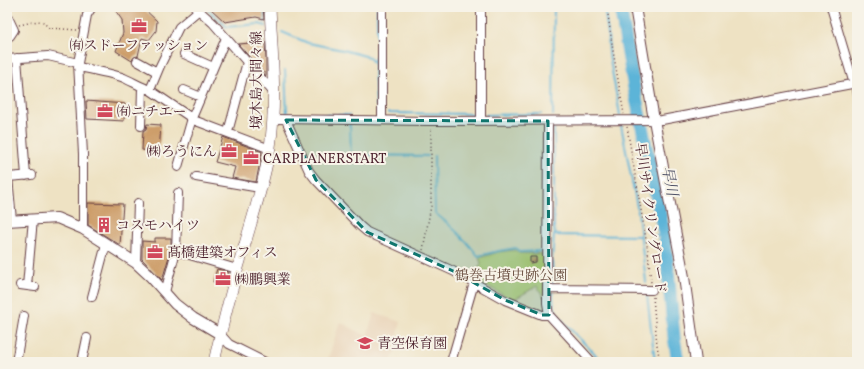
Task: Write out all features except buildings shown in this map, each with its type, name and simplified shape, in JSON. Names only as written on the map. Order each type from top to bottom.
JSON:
[{"type":"main road","name":"境木島大間々線","points":[[214,362],[237,269],[270,149],[274,119],[274,93],[270,7]]},
{"type":"street","points":[[83,229],[83,154],[78,65],[87,15],[92,7]]},
{"type":"street","points":[[382,7],[382,120]]},
{"type":"street","points":[[481,7],[481,121]]},
{"type":"street","points":[[635,7],[652,120],[684,277],[696,362]]},
{"type":"street","points":[[274,119],[431,121],[662,120],[855,84],[831,7]]},
{"type":"street","points":[[141,126],[146,89],[158,72],[179,27],[197,9],[248,62],[274,93]]},
{"type":"street","points":[[7,15],[14,30],[10,36],[7,37]]},
{"type":"street","points":[[178,167],[192,118],[226,38]]},
{"type":"street","points":[[184,54],[213,67]]},
{"type":"street","points":[[7,59],[48,56],[123,78],[146,89],[192,118],[270,149]]},
{"type":"street","points":[[17,58],[29,175],[8,177],[9,220],[57,218],[83,229],[136,262],[175,304],[193,318],[220,334],[224,340],[230,344],[265,362]]},
{"type":"street","points":[[137,61],[158,72]]},
{"type":"street","points":[[228,132],[248,62]]},
{"type":"street","points":[[184,90],[201,97]]},
{"type":"street","points":[[286,120],[309,171],[355,222],[367,232],[453,271],[504,300],[542,315],[549,314]]},
{"type":"street","points":[[548,121],[547,289],[549,314],[592,362]]},
{"type":"street","points":[[196,177],[260,188]]},
{"type":"street","points":[[165,292],[176,252],[178,193]]},
{"type":"street","points":[[136,262],[138,202]]},
{"type":"street","points":[[27,286],[33,219]]},
{"type":"street","points":[[92,297],[106,244]]},
{"type":"street","points":[[176,252],[237,269]]},
{"type":"street","points":[[451,362],[474,283]]},
{"type":"street","points":[[547,289],[652,290]]},
{"type":"street","points":[[16,362],[24,316]]},
{"type":"street","points":[[82,362],[87,338]]},
{"type":"lane","points":[[855,84],[857,103]]},
{"type":"path","name":"早川サイクリングロード","points":[[607,7],[613,51],[648,251],[660,362]]},
{"type":"path","points":[[12,26],[38,21],[42,22],[49,28],[84,31]]},
{"type":"path","points":[[422,256],[431,206],[431,121]]},
{"type":"path","points":[[510,272],[522,276]]},
{"type":"highlighted area","points":[[286,120],[548,121],[549,315],[542,315],[505,300],[453,271],[367,232],[316,180]]},
{"type":"shaded area","name":"青空保育園","points":[[374,313],[401,322],[394,349],[396,350],[391,362],[327,362],[340,322],[367,336]]},
{"type":"green space","name":"鶴巻古墳史跡公園","points":[[515,250],[519,253],[545,254],[544,298],[537,286],[513,300],[474,279],[481,263],[479,258],[498,252]]},
{"type":"waterway","points":[[205,7],[227,27],[259,24],[266,26]]},
{"type":"waterway","points":[[264,7],[265,22]]},
{"type":"waterway","points":[[373,62],[377,55],[377,7]]},
{"type":"waterway","points":[[553,115],[554,7]]},
{"type":"waterway","points":[[604,7],[608,33],[609,54],[620,115]]},
{"type":"waterway","name":"早川","points":[[620,7],[634,88],[665,238],[674,337],[678,362]]},
{"type":"waterway","points":[[282,32],[308,43],[369,57],[374,64],[377,107]]},
{"type":"waterway","points":[[285,70],[287,115],[349,115]]},
{"type":"waterway","points":[[388,113],[477,114]]},
{"type":"waterway","points":[[486,115],[541,114]]},
{"type":"waterway","points":[[350,124],[351,155],[428,156]]},
{"type":"waterway","points":[[621,125],[638,212],[646,282]]},
{"type":"waterway","points":[[554,128],[555,235],[641,236]]},
{"type":"waterway","points":[[434,156],[435,213],[458,233],[478,256],[516,248],[519,252],[543,251],[543,248]]},
{"type":"waterway","points":[[543,226],[543,234]]},
{"type":"waterway","points":[[553,285],[552,260],[554,235]]},
{"type":"waterway","points":[[653,236],[665,236]]},
{"type":"waterway","points":[[553,293],[554,306],[559,316],[593,352],[598,358],[599,362]]},
{"type":"waterway","points":[[647,295],[655,362]]},
{"type":"place","name":"㈲スドーファッション","points":[[139,26]]},
{"type":"place","name":"㈲ニチエー","points":[[105,111]]},
{"type":"place","name":"㈱ろうにん","points":[[229,151]]},
{"type":"place","name":"CARPLANERSTART","points":[[251,158]]},
{"type":"place","name":"コスモハイツ","points":[[104,225]]},
{"type":"place","name":"髙橋建築オフィス","points":[[155,252]]},
{"type":"place","name":"㈱鵬興業","points":[[223,279]]},
{"type":"place","name":"青空保育園","points":[[365,343]]}]
